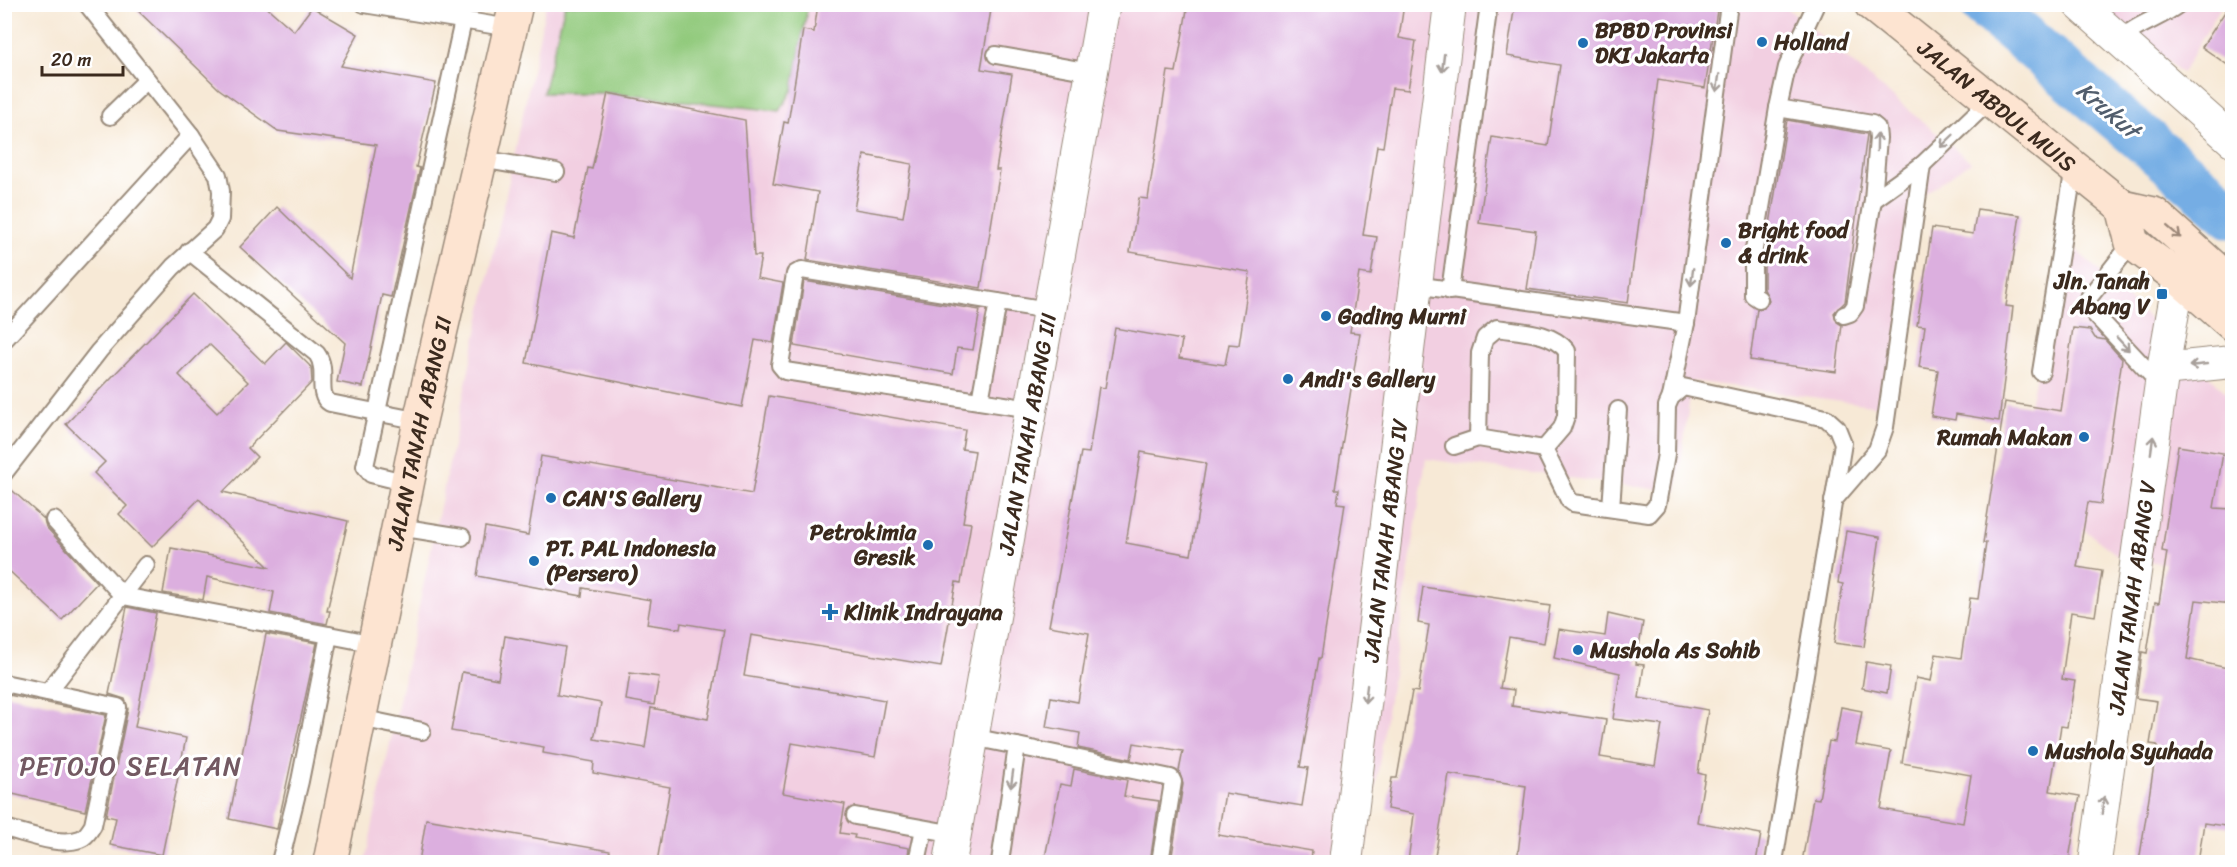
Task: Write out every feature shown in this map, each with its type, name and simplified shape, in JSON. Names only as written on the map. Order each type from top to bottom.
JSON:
[{"type":"street","name":"JALAN TANAH ABANG III","points":[[952,848],[1104,4]]},
{"type":"street","name":"JALAN TANAH ABANG IV","points":[[1346,862],[1450,4]]},
{"type":"street","name":"JALAN ABDUL MUIS","points":[[1871,4],[2123,207],[2154,214],[2232,284]]},
{"type":"street","points":[[2079,4],[2118,42],[2232,140]]},
{"type":"street","name":"JALAN TANAH ABANG II","points":[[330,862],[420,421],[513,16]]},
{"type":"street","points":[[2123,207],[2132,243],[2179,278],[2232,324]]},
{"type":"street","name":"JALAN TANAH ABANG V","points":[[2095,862],[2162,377],[2179,278]]},
{"type":"street","points":[[2162,377],[2232,362]]},
{"type":"lane","points":[[4,473],[99,351],[189,251],[215,229],[220,219],[221,191],[218,175],[191,135],[87,4]]},
{"type":"lane","points":[[1450,291],[1489,4]]},
{"type":"lane","points":[[1544,450],[1569,500],[1573,503],[1649,514],[1654,510],[1666,454],[1667,406],[1671,397],[1686,323],[1729,4]]},
{"type":"lane","points":[[1758,299],[1753,295],[1751,284],[1753,255],[1778,108],[1787,67],[1816,4]]},
{"type":"lane","points":[[2118,42],[2127,32],[2162,17],[2179,4]]},
{"type":"lane","points":[[369,5],[463,21],[513,16]]},
{"type":"lane","points":[[408,483],[371,474],[365,466],[463,21]]},
{"type":"lane","points":[[996,55],[1091,72]]},
{"type":"lane","points":[[110,116],[147,80]]},
{"type":"lane","points":[[1873,200],[1922,165],[1989,101]]},
{"type":"lane","points":[[1778,108],[1872,124],[1877,128],[1873,200],[1855,306],[1850,313],[1844,315]]},
{"type":"lane","points":[[4,340],[191,135]]},
{"type":"lane","points":[[481,159],[556,172]]},
{"type":"lane","points":[[1833,502],[1877,450],[1885,427],[1922,165]]},
{"type":"lane","points":[[2041,372],[2074,167]]},
{"type":"lane","points":[[2132,243],[2087,300],[2088,307],[2162,377]]},
{"type":"lane","points":[[189,251],[317,354],[324,366],[322,393],[330,404],[420,421]]},
{"type":"lane","points":[[1031,409],[785,371],[780,364],[795,274],[802,270],[1048,310]]},
{"type":"lane","points":[[1415,285],[1686,323]]},
{"type":"lane","points":[[980,401],[998,302]]},
{"type":"lane","points":[[1478,438],[1480,353],[1485,338],[1497,328],[1548,337],[1560,342],[1567,351],[1566,416],[1562,428],[1544,450]]},
{"type":"lane","points":[[1671,397],[1683,387],[1826,418],[1838,428],[1843,443],[1774,862]]},
{"type":"lane","points":[[1611,508],[1618,410]]},
{"type":"lane","points":[[1454,446],[1478,438],[1544,450]]},
{"type":"lane","points":[[54,520],[123,596],[375,644]]},
{"type":"lane","points":[[399,527],[462,537]]},
{"type":"lane","points":[[48,692],[146,566]]},
{"type":"lane","points":[[280,862],[300,781],[329,635]]},
{"type":"lane","points":[[4,683],[118,707],[93,825],[82,839],[72,841],[4,828]]},
{"type":"lane","points":[[360,718],[422,731]]},
{"type":"lane","points":[[972,737],[1171,778],[1173,782],[1160,862]]},
{"type":"lane","points":[[1000,862],[1017,746]]},
{"type":"lane","points":[[855,816],[924,829],[952,848]]},
{"type":"lane","points":[[917,862],[924,829]]},
{"type":"shaded area","points":[[546,5],[1783,5],[1971,162],[1917,199],[1887,407],[1692,381],[1677,492],[1426,459],[1364,862],[365,862]]},
{"type":"shaded area","points":[[2098,5],[2222,5],[2182,73]]},
{"type":"shaded area","points":[[2065,239],[2232,398],[2232,532],[2225,569],[2122,559],[2015,475]]},
{"type":"green space","points":[[565,5],[808,5],[793,89],[780,111],[608,93],[543,93]]},
{"type":"building","points":[[131,4],[263,4],[294,31],[312,7],[358,34],[341,66],[436,83],[416,167],[420,168],[391,297],[382,295],[363,387],[337,382],[345,343],[240,247],[277,207],[350,278],[376,145],[278,131],[219,89]]},
{"type":"building","points":[[818,4],[992,4],[981,69],[1012,74],[996,170],[1000,170],[981,288],[807,260],[818,192],[773,184],[784,122],[788,123],[803,30],[814,32]],"holes":[[[864,155],[912,164],[903,217],[854,209]]]},
{"type":"building","points":[[1188,4],[1404,4],[1399,38],[1416,41],[1408,90],[1392,88],[1383,147],[1377,146],[1363,235],[1377,237],[1371,275],[1359,273],[1350,332],[1360,333],[1335,489],[1339,489],[1337,503],[1345,504],[1321,658],[1319,658],[1300,767],[1308,768],[1302,806],[1225,793],[1218,835],[1312,851],[1311,862],[1171,862],[1183,784],[1179,771],[1183,751],[1134,743],[1131,759],[1078,748],[1080,733],[1046,727],[1051,697],[1078,702],[1089,633],[1049,626],[1081,452],[1089,453],[1099,387],[1105,388],[1115,328],[1182,340],[1179,358],[1225,365],[1229,344],[1239,345],[1250,272],[1130,252],[1139,198],[1148,199],[1168,71],[1176,72]],"holes":[[[1141,452],[1206,463],[1191,555],[1126,543]]]},
{"type":"building","points":[[1515,4],[1718,4],[1705,88],[1658,80],[1628,303],[1527,289],[1536,231],[1479,223],[1492,137],[1548,146],[1560,65],[1507,56]]},
{"type":"building","points":[[2232,4],[2232,68],[2202,47]]},
{"type":"building","points":[[608,93],[745,120],[754,256],[761,256],[757,278],[783,283],[773,343],[755,340],[742,407],[526,363],[551,233],[574,238],[588,168],[592,169]]},
{"type":"building","points":[[1787,120],[1867,134],[1845,302],[1834,313],[1837,322],[1842,325],[1836,372],[1750,360],[1757,309],[1764,308],[1769,300],[1764,289],[1764,261]]},
{"type":"building","points":[[1977,209],[2020,215],[2006,306],[2013,307],[1999,421],[1956,414],[1955,420],[1931,416],[1938,370],[1919,367],[1925,326],[1917,325],[1932,228],[1973,234]]},
{"type":"building","points":[[804,281],[980,310],[973,350],[957,348],[953,374],[794,346]]},
{"type":"building","points":[[193,294],[265,364],[286,342],[311,367],[312,382],[248,448],[257,457],[223,492],[348,521],[327,611],[330,611],[327,624],[270,613],[274,592],[207,577],[203,600],[163,593],[171,548],[269,567],[199,499],[152,547],[119,514],[127,506],[94,473],[105,462],[66,424]],"holes":[[[209,344],[248,382],[217,413],[179,375]]]},
{"type":"building","points":[[2073,328],[2090,330],[2095,338],[2105,340],[2122,359],[2101,504],[2088,502],[2077,567],[2102,571],[2095,616],[2071,612],[2062,679],[2075,681],[2067,727],[2061,726],[2050,791],[2080,796],[2069,859],[2055,857],[2054,862],[1802,862],[1813,798],[1819,799],[1829,741],[1835,742],[1841,707],[1862,711],[1856,745],[1891,751],[1881,809],[1963,823],[1971,775],[1902,763],[1916,678],[1931,681],[1936,654],[1961,658],[1970,598],[1978,599],[1986,543],[1983,543],[2005,402],[2061,411]]},
{"type":"building","points":[[769,396],[965,430],[962,449],[975,451],[963,522],[971,523],[961,583],[956,582],[941,667],[751,635],[744,676],[885,700],[875,757],[792,743],[783,793],[845,804],[840,833],[855,835],[854,838],[909,848],[907,862],[657,862],[670,787],[593,773],[594,762],[543,753],[544,747],[451,731],[462,672],[498,679],[505,636],[565,647],[557,695],[601,703],[594,739],[645,748],[651,708],[708,719],[724,630],[681,623],[680,629],[647,624],[651,600],[583,588],[582,596],[477,576],[485,527],[528,535],[541,456],[752,494]]},
{"type":"building","points":[[2178,446],[2223,453],[2214,508],[2232,509],[2232,604],[2196,600],[2187,659],[2232,669],[2232,827],[2204,823],[2198,862],[2139,862],[2157,745],[2150,744],[2157,701],[2136,698],[2142,652],[2147,653],[2155,602],[2159,603],[2167,552],[2162,551]]},
{"type":"building","points":[[4,483],[44,519],[46,527],[97,583],[62,620],[4,566]]},
{"type":"building","points":[[1846,531],[1880,537],[1864,647],[1834,643],[1843,584],[1838,583]]},
{"type":"building","points":[[1423,587],[1550,606],[1544,643],[1509,637],[1500,688],[1514,690],[1512,706],[1606,720],[1600,757],[1655,766],[1662,725],[1613,719],[1620,673],[1554,658],[1559,629],[1605,636],[1608,614],[1643,622],[1636,664],[1644,665],[1639,698],[1708,710],[1698,773],[1705,775],[1697,822],[1761,834],[1756,862],[1517,862],[1526,786],[1449,774],[1434,862],[1408,862],[1414,814],[1387,809],[1392,778],[1397,778],[1412,691],[1418,692],[1429,625],[1418,623]]},
{"type":"building","points":[[127,607],[156,613],[135,727],[186,738],[162,855],[110,845],[116,818],[106,816],[128,709],[125,699],[109,694]]},
{"type":"building","points":[[266,634],[317,643],[277,829],[229,819]]},
{"type":"building","points":[[1866,662],[1891,666],[1887,693],[1862,688]]},
{"type":"building","points":[[630,673],[659,677],[654,705],[626,700]]},
{"type":"building","points":[[4,694],[106,715],[85,811],[4,792]]},
{"type":"building","points":[[1074,769],[1127,780],[1124,796],[1159,801],[1150,862],[1044,862],[1060,784],[1071,786]]},
{"type":"building","points":[[426,819],[610,851],[609,862],[419,862]]},
{"type":"waterway","name":"Krukut","points":[[1984,4],[2232,215]]},
{"type":"place","name":"Holland","points":[[1762,42]]},
{"type":"place","name":"BPBD Provinsi DKI Jakarta","points":[[1583,43]]},
{"type":"place","name":"Bright food & drink","points":[[1726,243]]},
{"type":"place","name":"Jln. Tanah Abang V","points":[[2162,294]]},
{"type":"place","name":"Gading Murni","points":[[1326,316]]},
{"type":"place","name":"Andi's Gallery","points":[[1288,379]]},
{"type":"place","name":"Rumah Makan","points":[[2084,437]]},
{"type":"place","name":"CAN'S Gallery","points":[[551,498]]},
{"type":"place","name":"Petrokimia Gresik","points":[[928,545]]},
{"type":"place","name":"PT. PAL Indonesia (Persero)","points":[[534,561]]},
{"type":"place","name":"Klinik Indrayana","points":[[830,612]]},
{"type":"place","name":"Mushola As Sohib","points":[[1578,650]]},
{"type":"place","name":"Mushola Syuhada","points":[[2033,751]]},
{"type":"district","name":"PETOJO SELATAN","points":[[131,766]]}]
